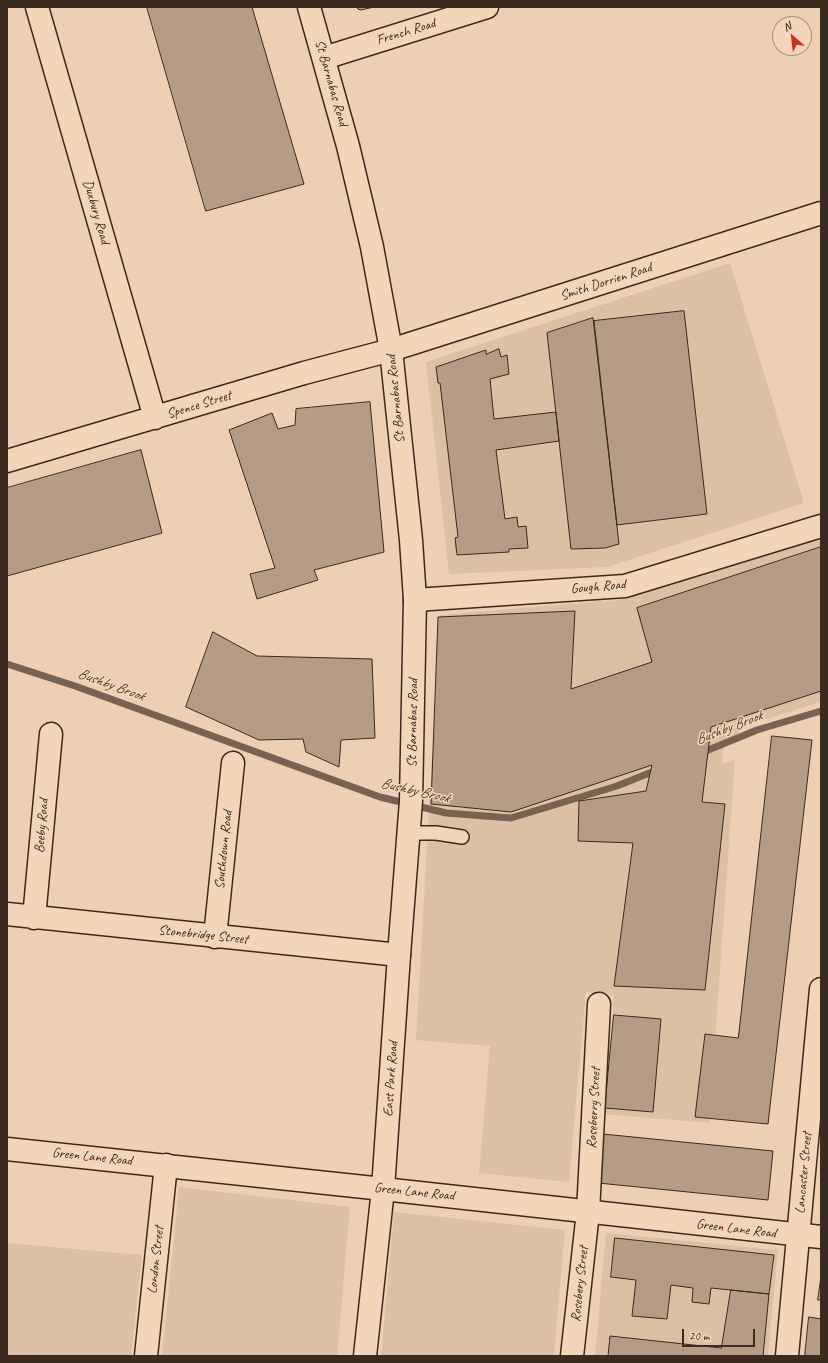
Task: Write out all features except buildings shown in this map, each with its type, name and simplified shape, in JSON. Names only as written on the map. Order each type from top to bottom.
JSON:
[{"type":"street","name":"Duxbury Road","points":[[37,7],[155,418]]},
{"type":"street","name":"St Barnabas Road","points":[[309,7],[348,146],[372,247],[391,350],[411,540],[415,600],[410,818]]},
{"type":"street","name":"French Road","points":[[324,58],[487,7]]},
{"type":"street","name":"Smith Dorrien Road","points":[[391,350],[821,213]]},
{"type":"street","name":"Spence Street","points":[[7,461],[304,373],[391,350]]},
{"type":"street","name":"Gough Road","points":[[415,600],[625,586],[821,526]]},
{"type":"street","name":"Beeby Road","points":[[34,918],[50,734]]},
{"type":"street","name":"Southdown Road","points":[[215,937],[233,763]]},
{"type":"street","name":"East Park Road","points":[[365,1356],[383,1188],[410,818]]},
{"type":"street","name":"Stonebridge Street","points":[[7,914],[215,937],[399,955]]},
{"type":"street","name":"Lancaster Street","points":[[787,1356],[821,989]]},
{"type":"street","name":"Roseberry Street","points":[[588,1212],[599,1004]]},
{"type":"street","name":"Green Lane Road","points":[[7,1149],[383,1188],[798,1236],[821,1237]]},
{"type":"street","name":"London Street","points":[[146,1356],[166,1165]]},
{"type":"street","name":"Rosebery Street","points":[[572,1356],[588,1212]]},
{"type":"lane","points":[[410,818],[436,833],[462,837]]},
{"type":"shaded area","points":[[730,263],[804,503],[607,567],[449,574],[426,362]]},
{"type":"shaded area","points":[[821,539],[821,702],[741,727],[738,734],[724,740],[722,764],[735,759],[709,1123],[604,1114],[614,995],[586,992],[569,1182],[479,1173],[490,1046],[416,1040],[440,615],[618,600]]},
{"type":"shaded area","points":[[179,1187],[350,1207],[337,1356],[162,1356]]},
{"type":"shaded area","points":[[394,1212],[565,1230],[554,1356],[381,1356]]},
{"type":"shaded area","points":[[606,1233],[778,1250],[768,1356],[595,1356]]},
{"type":"shaded area","points":[[7,1243],[142,1255],[131,1356],[7,1356]]},
{"type":"waterway","name":"Bushby Brook","points":[[7,664],[75,686],[380,797],[446,813],[511,818],[617,786],[657,770]]},
{"type":"waterway","name":"Bushby Brook","points":[[701,753],[757,730],[821,711]]}]
